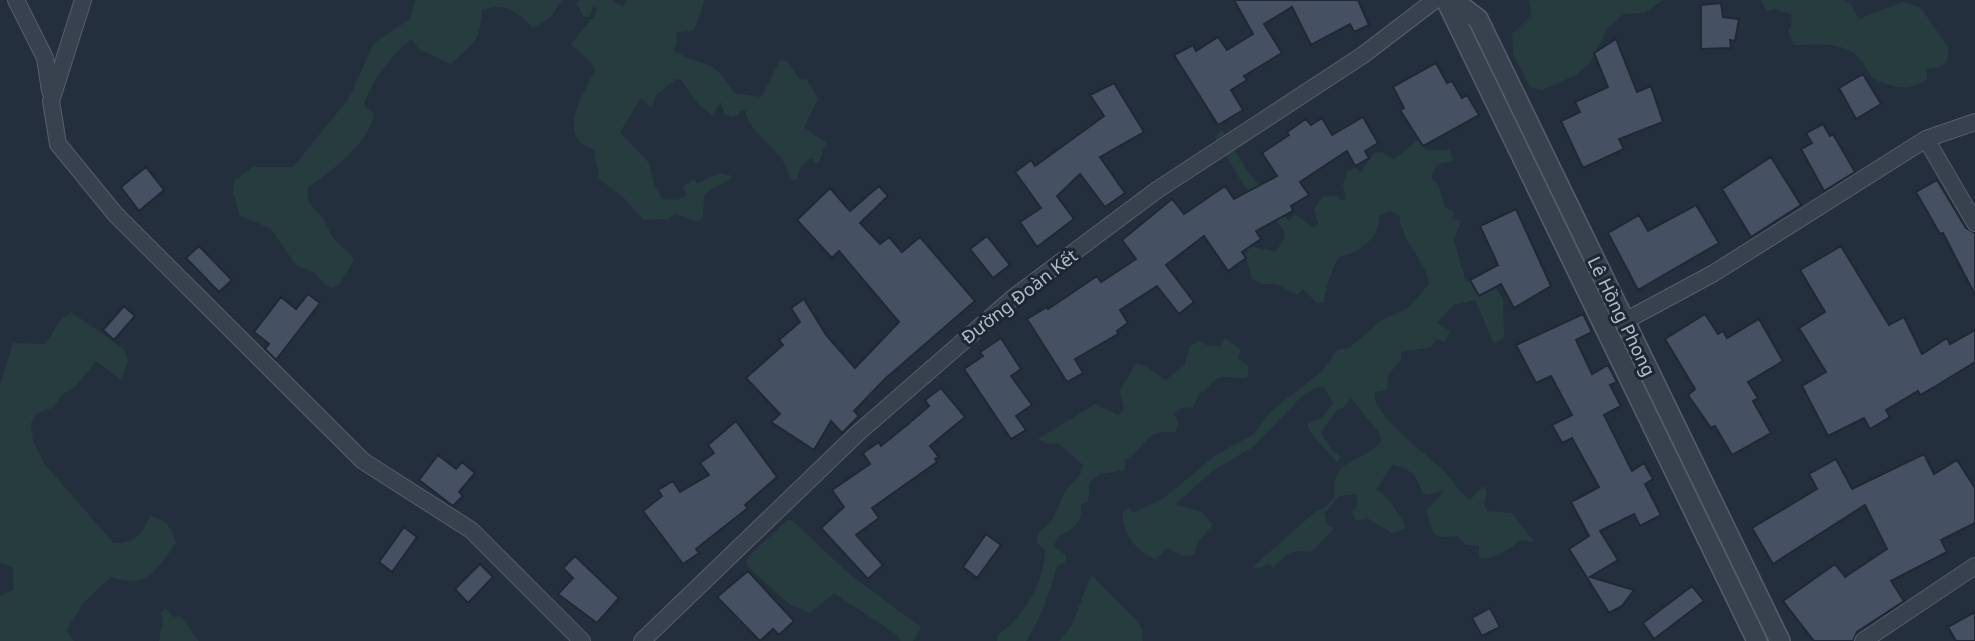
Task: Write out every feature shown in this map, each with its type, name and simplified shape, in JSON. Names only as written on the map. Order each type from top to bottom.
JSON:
[{"type":"street","points":[[16,0],[45,58],[58,144],[116,215],[363,461],[471,530],[582,641]]},
{"type":"street","points":[[51,101],[83,0]]},
{"type":"street","name":"Đường Đoàn Kết","points":[[642,641],[858,433],[1014,297],[1157,190],[1363,55],[1435,0]]},
{"type":"street","name":"Lê Hồng Phong","points":[[1446,0],[1757,641]]},
{"type":"street","name":"Lê Hồng Phong","points":[[1453,0],[1478,19],[1780,641]]},
{"type":"street","points":[[1625,321],[1714,273],[1926,139],[1975,122]]},
{"type":"street","points":[[1926,139],[1975,223]]},
{"type":"street","points":[[1863,641],[1975,566]]},
{"type":"green space","points":[[415,0],[562,0],[551,17],[533,28],[516,13],[504,8],[482,11],[477,36],[451,64],[418,49],[413,39],[391,59],[366,98],[364,106],[374,113],[365,135],[348,155],[308,187],[308,198],[312,206],[325,222],[331,235],[354,260],[340,284],[332,288],[325,285],[315,273],[296,265],[270,228],[240,216],[233,192],[234,181],[252,167],[293,167],[349,98],[374,43],[410,19]]},
{"type":"green space","points":[[580,0],[613,0],[623,7],[626,0],[705,0],[694,30],[676,33],[677,43],[673,50],[713,67],[734,93],[761,97],[780,60],[787,61],[800,80],[807,79],[818,99],[804,127],[826,143],[819,162],[816,163],[811,158],[800,168],[797,179],[792,181],[781,158],[749,122],[746,111],[741,110],[738,115],[731,117],[724,114],[721,102],[712,115],[698,104],[681,80],[676,79],[656,95],[652,108],[641,98],[620,132],[649,163],[654,184],[662,199],[677,200],[687,195],[683,187],[693,180],[698,183],[719,173],[733,176],[704,196],[703,217],[698,222],[675,214],[668,219],[643,220],[624,198],[599,179],[594,150],[582,144],[576,135],[575,115],[595,71],[592,64],[571,44],[595,15],[597,8],[594,6],[589,17],[583,17],[577,4]]},
{"type":"green space","points":[[1529,0],[1663,0],[1644,13],[1624,14],[1607,29],[1590,63],[1576,75],[1542,90],[1530,87],[1513,54],[1512,34],[1531,15]]},
{"type":"green space","points":[[1761,0],[1844,0],[1851,4],[1859,19],[1903,2],[1920,7],[1949,48],[1947,62],[1940,67],[1927,69],[1927,79],[1913,86],[1886,84],[1872,78],[1858,57],[1840,47],[1820,44],[1794,45],[1788,31],[1792,24],[1791,14],[1774,9],[1767,11]]},
{"type":"green space","points":[[1222,130],[1249,173],[1289,221],[1295,214],[1314,228],[1318,224],[1314,209],[1322,197],[1337,195],[1341,201],[1346,199],[1343,184],[1347,172],[1355,168],[1361,172],[1374,153],[1381,152],[1394,159],[1418,140],[1427,150],[1449,150],[1454,161],[1437,164],[1431,178],[1438,184],[1445,207],[1454,212],[1452,219],[1461,220],[1454,241],[1466,282],[1487,274],[1503,299],[1504,338],[1494,344],[1475,300],[1454,305],[1437,323],[1450,331],[1445,342],[1437,339],[1431,347],[1401,352],[1401,359],[1389,374],[1387,390],[1375,392],[1375,400],[1394,426],[1444,471],[1466,497],[1470,500],[1483,486],[1487,491],[1484,504],[1487,511],[1512,513],[1534,542],[1520,540],[1501,554],[1479,558],[1479,546],[1466,545],[1457,536],[1441,537],[1432,529],[1426,510],[1445,490],[1427,495],[1422,493],[1419,482],[1412,474],[1392,465],[1376,490],[1393,505],[1405,525],[1404,529],[1392,533],[1367,518],[1356,521],[1352,512],[1358,506],[1356,494],[1339,496],[1324,514],[1328,525],[1334,528],[1312,552],[1293,552],[1273,568],[1269,564],[1256,569],[1254,566],[1316,511],[1326,507],[1335,496],[1337,474],[1342,467],[1374,449],[1381,441],[1380,434],[1351,398],[1344,407],[1337,410],[1321,433],[1332,450],[1341,457],[1337,462],[1308,429],[1308,423],[1322,417],[1333,403],[1324,387],[1317,387],[1301,397],[1253,447],[1212,471],[1175,505],[1201,511],[1213,525],[1199,540],[1194,555],[1183,556],[1167,548],[1156,559],[1143,552],[1132,541],[1125,527],[1123,512],[1129,507],[1133,513],[1164,498],[1216,455],[1254,434],[1270,412],[1322,371],[1337,350],[1349,348],[1382,320],[1408,308],[1429,284],[1427,275],[1405,235],[1399,215],[1389,211],[1379,216],[1376,231],[1367,243],[1354,252],[1339,257],[1329,279],[1324,302],[1317,303],[1303,289],[1297,295],[1276,284],[1262,284],[1252,279],[1245,255],[1250,246],[1276,252],[1284,238],[1284,230],[1243,184],[1215,137]]},
{"type":"green space","points":[[71,312],[124,349],[128,361],[121,380],[96,361],[76,386],[63,394],[52,408],[37,413],[31,423],[33,441],[45,465],[114,543],[127,542],[136,537],[150,516],[168,525],[176,543],[150,575],[134,581],[111,577],[84,602],[66,631],[74,641],[0,641],[0,596],[14,590],[13,567],[0,563],[0,385],[13,343],[45,344],[60,321]]},
{"type":"green space","points":[[1225,338],[1241,350],[1238,358],[1249,367],[1247,378],[1224,377],[1215,380],[1205,391],[1200,392],[1193,407],[1182,408],[1174,414],[1178,421],[1176,432],[1151,436],[1125,460],[1125,470],[1100,474],[1090,482],[1088,502],[1081,505],[1078,522],[1057,537],[1054,547],[1066,555],[1065,562],[1057,566],[1044,605],[1026,641],[997,641],[998,635],[1024,608],[1037,586],[1045,550],[1037,543],[1039,532],[1051,522],[1066,490],[1081,473],[1083,465],[1058,443],[1047,444],[1038,439],[1095,404],[1118,415],[1124,410],[1120,390],[1136,364],[1146,366],[1165,380],[1184,366],[1190,346],[1199,341],[1209,346],[1221,346]]},
{"type":"green space","points":[[787,520],[793,521],[849,574],[921,627],[913,641],[901,641],[896,634],[834,593],[810,613],[789,604],[749,568],[746,562],[749,556]]},
{"type":"green space","points":[[1091,575],[1136,620],[1142,629],[1143,641],[1059,641],[1072,625]]},
{"type":"green space","points":[[165,608],[174,617],[180,616],[199,641],[159,641],[163,620],[160,613]]},
{"type":"building","points":[[1234,0],[1358,0],[1369,25],[1354,32],[1350,24],[1311,45],[1292,7],[1264,24],[1282,53],[1244,76],[1247,80],[1231,90],[1243,110],[1218,125],[1174,55],[1193,45],[1196,51],[1218,37],[1227,50],[1253,34]]},
{"type":"building","points":[[1721,3],[1723,17],[1739,19],[1735,41],[1730,40],[1731,48],[1701,49],[1701,5]]},
{"type":"building","points":[[1616,39],[1637,92],[1651,86],[1663,122],[1619,139],[1624,149],[1583,168],[1561,121],[1580,112],[1575,102],[1608,87],[1594,53]]},
{"type":"building","points":[[1436,63],[1447,83],[1452,81],[1462,98],[1467,95],[1479,115],[1423,146],[1400,110],[1404,108],[1393,87]]},
{"type":"building","points":[[1863,74],[1881,104],[1856,119],[1839,88]]},
{"type":"building","points":[[1114,83],[1144,132],[1100,157],[1125,193],[1105,207],[1080,174],[1057,196],[1074,219],[1037,247],[1020,222],[1041,208],[1015,172],[1031,160],[1035,166],[1104,116],[1090,95]]},
{"type":"building","points":[[1363,117],[1378,143],[1365,151],[1369,158],[1355,166],[1347,151],[1300,182],[1309,195],[1291,206],[1293,211],[1256,231],[1261,239],[1242,252],[1246,258],[1228,271],[1204,236],[1166,265],[1194,302],[1179,314],[1157,286],[1120,310],[1128,323],[1117,331],[1118,334],[1075,359],[1083,373],[1067,382],[1027,319],[1047,307],[1048,309],[1097,276],[1101,282],[1136,259],[1122,240],[1172,199],[1184,214],[1225,186],[1234,199],[1277,176],[1262,153],[1289,135],[1287,132],[1306,119],[1311,125],[1322,118],[1332,135]]},
{"type":"building","points":[[1823,124],[1830,136],[1833,134],[1855,172],[1824,191],[1801,149],[1812,143],[1806,133]]},
{"type":"building","points":[[1771,157],[1801,205],[1751,237],[1722,189]]},
{"type":"building","points":[[146,167],[164,190],[139,211],[121,187]]},
{"type":"building","points":[[1937,180],[1966,228],[1975,233],[1975,295],[1943,233],[1940,234],[1916,192]]},
{"type":"building","points":[[879,186],[888,196],[860,223],[880,244],[889,237],[902,252],[920,237],[975,301],[886,378],[854,411],[859,416],[842,433],[831,421],[814,450],[771,422],[780,414],[746,378],[783,345],[779,340],[800,322],[791,308],[804,299],[826,335],[855,368],[899,322],[839,251],[832,258],[797,220],[830,188],[850,211]]},
{"type":"building","points":[[1696,205],[1719,243],[1638,290],[1608,233],[1639,215],[1648,231]]},
{"type":"building","points":[[1516,209],[1551,286],[1514,308],[1501,284],[1479,296],[1470,280],[1498,265],[1480,226]]},
{"type":"building","points":[[987,236],[1010,265],[993,278],[970,249]]},
{"type":"building","points":[[199,246],[232,280],[219,292],[186,258]]},
{"type":"building","points":[[1841,246],[1889,325],[1904,317],[1922,354],[1947,338],[1950,344],[1975,330],[1975,362],[1920,395],[1918,391],[1886,410],[1890,417],[1870,429],[1864,418],[1828,436],[1802,386],[1826,372],[1799,328],[1825,312],[1800,270]]},
{"type":"building","points":[[308,294],[320,303],[276,360],[265,349],[269,344],[254,332],[281,297],[296,309]]},
{"type":"building","points":[[124,306],[135,316],[114,340],[103,330]]},
{"type":"building","points":[[1583,314],[1592,332],[1576,340],[1592,374],[1608,365],[1617,382],[1610,385],[1621,406],[1604,415],[1632,471],[1644,463],[1653,479],[1645,484],[1661,515],[1640,526],[1634,514],[1600,531],[1618,560],[1590,577],[1634,590],[1622,606],[1609,613],[1569,549],[1589,536],[1571,502],[1599,487],[1572,438],[1562,443],[1552,425],[1572,415],[1551,376],[1536,383],[1516,345]]},
{"type":"building","points":[[1705,314],[1718,334],[1723,331],[1727,338],[1759,319],[1783,361],[1748,382],[1758,398],[1753,401],[1771,433],[1732,455],[1715,426],[1711,428],[1688,395],[1695,389],[1665,339]]},
{"type":"building","points":[[1001,338],[1021,369],[1011,376],[1032,405],[1016,416],[1026,430],[1011,439],[964,369],[983,356],[980,352]]},
{"type":"building","points":[[941,388],[965,417],[930,446],[939,457],[935,459],[937,462],[872,508],[879,518],[856,535],[883,565],[868,579],[821,528],[844,507],[832,490],[870,464],[863,453],[879,442],[881,446],[907,425],[929,406],[925,400]]},
{"type":"building","points":[[736,421],[777,477],[745,505],[748,508],[696,549],[699,553],[683,564],[643,511],[662,496],[658,490],[673,481],[680,492],[709,475],[700,463],[714,453],[708,445]]},
{"type":"building","points":[[1924,454],[1934,474],[1957,460],[1975,488],[1975,523],[1941,540],[1947,552],[1891,581],[1904,601],[1857,632],[1853,641],[1814,641],[1783,601],[1835,564],[1845,577],[1887,549],[1865,505],[1773,564],[1752,528],[1817,489],[1809,474],[1836,459],[1852,489]]},
{"type":"building","points":[[438,455],[456,469],[462,462],[475,473],[459,492],[463,496],[453,506],[419,480]]},
{"type":"building","points":[[404,527],[417,537],[392,572],[379,562]]},
{"type":"building","points":[[986,534],[1001,545],[977,578],[963,567]]},
{"type":"building","points":[[575,556],[619,598],[597,623],[558,594],[573,578],[563,568]]},
{"type":"building","points":[[480,564],[493,577],[468,603],[455,589]]},
{"type":"building","points":[[748,571],[794,621],[779,635],[773,629],[760,641],[717,597]]},
{"type":"building","points":[[1692,586],[1704,601],[1654,639],[1643,623]]},
{"type":"building","points":[[1490,608],[1500,627],[1482,636],[1472,618]]},
{"type":"building","points":[[1975,612],[1975,641],[1956,641],[1948,627]]}]
